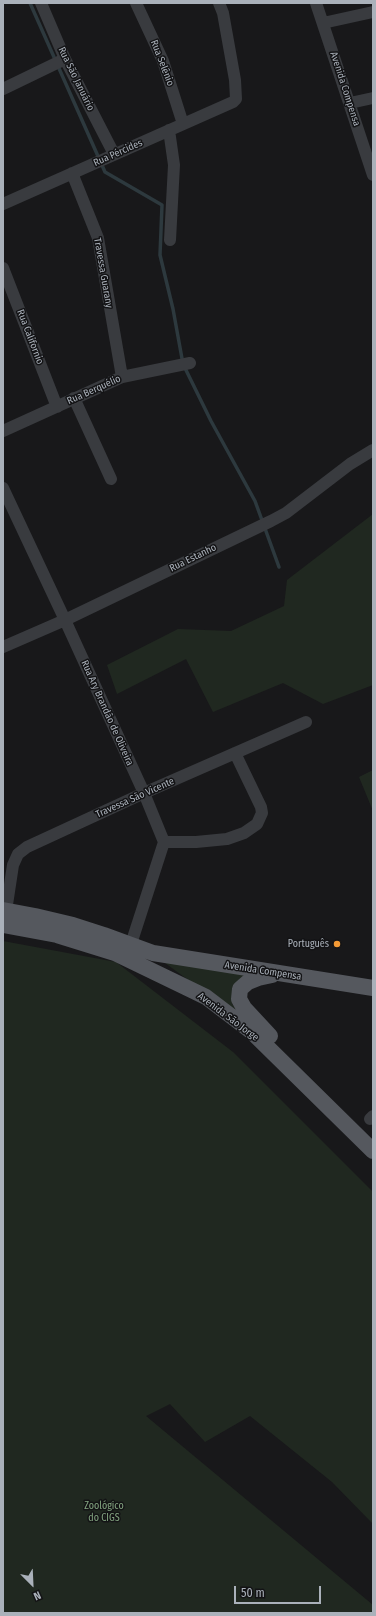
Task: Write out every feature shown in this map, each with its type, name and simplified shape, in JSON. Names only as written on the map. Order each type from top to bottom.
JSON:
[{"type":"main road","points":[[4,915],[73,925],[131,944]]},
{"type":"main road","name":"Avenida São Jorge","points":[[4,915],[57,935],[115,953],[206,997],[252,1032],[373,1151]]},
{"type":"main road","name":"Avenida Compensa","points":[[131,944],[153,953],[373,988]]},
{"type":"main road","points":[[280,974],[258,978],[248,982],[240,989],[239,999],[244,1008],[373,1143]]},
{"type":"street","name":"Rua São Januário","points":[[41,3],[65,59],[114,154]]},
{"type":"street","name":"Rua Selênio","points":[[136,3],[163,61],[183,124]]},
{"type":"street","name":"Rua Pércides","points":[[3,204],[233,102],[236,99],[235,80],[223,13],[219,3]]},
{"type":"street","name":"Avenida Compensa","points":[[316,3],[373,175]]},
{"type":"street","points":[[323,23],[373,12]]},
{"type":"street","points":[[3,89],[65,59]]},
{"type":"street","points":[[350,103],[373,98]]},
{"type":"street","points":[[169,130],[174,165],[170,240]]},
{"type":"street","name":"Travessa Guarany","points":[[72,173],[98,238],[122,377]]},
{"type":"street","name":"Rua Californio","points":[[3,268],[57,407]]},
{"type":"street","name":"Rua Berquélio","points":[[3,431],[122,377],[190,364]]},
{"type":"street","points":[[74,398],[111,478]]},
{"type":"street","name":"Rua Estanho","points":[[3,647],[65,620],[286,513],[350,464],[373,450]]},
{"type":"street","name":"Rua Ary Brandão de Oliveira","points":[[3,488],[144,793],[164,842]]},
{"type":"street","name":"Travessa São Vicente","points":[[4,915],[13,865],[18,854],[26,847],[144,793],[306,722]]},
{"type":"street","points":[[131,944],[164,842],[223,840],[244,833],[257,824],[262,813],[261,807],[235,753]]},
{"type":"green space","points":[[373,514],[373,685],[323,704],[283,683],[213,712],[186,659],[117,694],[107,665],[178,629],[231,631],[284,606],[287,580]]},
{"type":"green space","points":[[373,770],[373,811],[359,777]]},
{"type":"green space","name":"Zoológico do CIGS","points":[[3,941],[116,962],[233,1052],[373,1192],[373,1524],[332,1482],[250,1416],[205,1442],[170,1404],[146,1416],[373,1605],[373,1613],[3,1613]]},
{"type":"green space","points":[[161,960],[252,975],[234,991],[232,1004],[262,1034]]},
{"type":"waterway","points":[[30,3],[105,172],[162,205],[160,255],[173,309],[183,364],[211,421],[255,501],[279,567]]},
{"type":"place","name":"Português","points":[[337,944]]}]
